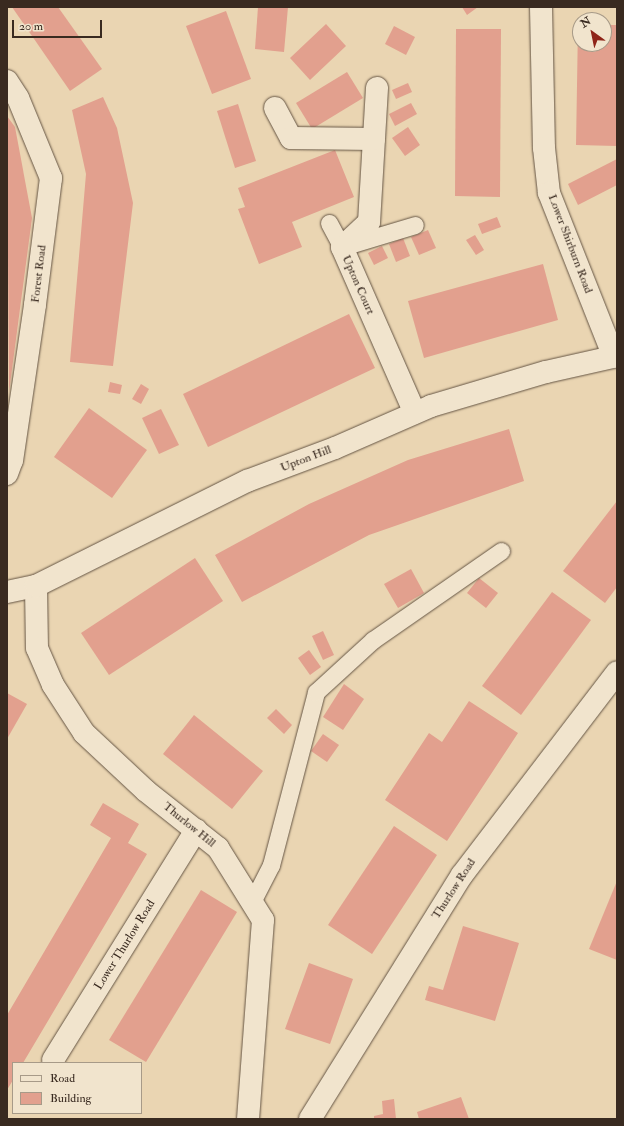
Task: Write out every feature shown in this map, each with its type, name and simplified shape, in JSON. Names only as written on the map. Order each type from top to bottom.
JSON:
[{"type":"street","name":"Lower Shirburn Road","points":[[541,7],[544,148],[549,193],[616,356]]},
{"type":"street","name":"Forest Road","points":[[7,81],[18,98],[51,178],[34,313],[12,460],[7,474]]},
{"type":"street","name":"Upton Court","points":[[376,88],[369,222],[342,248],[415,413]]},
{"type":"street","points":[[275,108],[291,138],[374,139]]},
{"type":"street","name":"Upton Hill","points":[[7,592],[36,586],[246,481],[335,448],[415,413],[546,372],[616,356]]},
{"type":"street","name":"Thurlow Hill","points":[[36,586],[36,648],[53,685],[84,733],[146,791],[218,848],[234,871],[251,904],[263,920],[248,1119]]},
{"type":"street","name":"Thurlow Road","points":[[310,1119],[462,875],[617,672]]},
{"type":"street","name":"Lower Thurlow Road","points":[[53,1060],[196,830]]},
{"type":"lane","points":[[329,223],[342,248],[415,225]]},
{"type":"lane","points":[[251,904],[271,865],[316,692],[372,640],[501,551]]},
{"type":"building","points":[[12,7],[58,7],[102,69],[70,91]]},
{"type":"building","points":[[258,7],[288,7],[284,52],[255,49]]},
{"type":"building","points":[[462,7],[478,7],[467,15]]},
{"type":"building","points":[[226,11],[251,79],[212,94],[186,26]]},
{"type":"building","points":[[326,24],[346,46],[310,80],[290,58]]},
{"type":"building","points":[[612,25],[617,25],[617,146],[576,145],[578,52],[612,52]]},
{"type":"building","points":[[394,26],[415,37],[406,55],[385,44]]},
{"type":"building","points":[[456,29],[501,29],[500,197],[455,196]]},
{"type":"building","points":[[347,72],[363,98],[312,129],[296,103]]},
{"type":"building","points":[[408,83],[412,92],[396,99],[392,90]]},
{"type":"building","points":[[103,97],[117,128],[133,203],[113,366],[70,362],[86,174],[72,110]]},
{"type":"building","points":[[411,103],[417,114],[395,126],[389,114]]},
{"type":"building","points":[[238,104],[256,161],[235,168],[217,111]]},
{"type":"building","points":[[7,116],[15,127],[32,218],[9,392]]},
{"type":"building","points":[[408,127],[420,145],[405,156],[392,138]]},
{"type":"building","points":[[335,150],[354,197],[292,222],[302,247],[259,264],[238,209],[245,207],[238,188]]},
{"type":"building","points":[[617,159],[617,185],[578,205],[568,184]]},
{"type":"building","points":[[497,217],[501,227],[482,234],[478,224]]},
{"type":"building","points":[[428,230],[436,248],[419,255],[411,237]]},
{"type":"building","points":[[475,235],[484,250],[476,255],[466,240]]},
{"type":"building","points":[[403,238],[410,256],[396,262],[389,244]]},
{"type":"building","points":[[382,246],[388,258],[374,265],[368,253]]},
{"type":"building","points":[[543,264],[558,320],[424,358],[408,301]]},
{"type":"building","points":[[349,314],[375,368],[208,447],[183,394]]},
{"type":"building","points":[[110,382],[122,385],[120,394],[108,392]]},
{"type":"building","points":[[141,384],[149,389],[141,404],[132,399]]},
{"type":"building","points":[[89,408],[147,450],[112,498],[54,457]]},
{"type":"building","points":[[161,409],[179,445],[159,454],[142,418]]},
{"type":"building","points":[[509,429],[524,481],[369,535],[242,602],[215,555],[309,504],[408,460]]},
{"type":"building","points":[[617,501],[617,587],[605,603],[563,571]]},
{"type":"building","points":[[195,558],[223,601],[109,675],[81,633]]},
{"type":"building","points":[[411,569],[424,593],[398,608],[384,584]]},
{"type":"building","points":[[479,578],[498,593],[486,608],[467,593]]},
{"type":"building","points":[[552,592],[591,620],[521,715],[482,686]]},
{"type":"building","points":[[323,631],[334,655],[323,660],[312,636]]},
{"type":"building","points":[[309,650],[321,667],[310,675],[298,658]]},
{"type":"building","points":[[344,684],[364,699],[343,730],[323,717]]},
{"type":"building","points":[[7,693],[27,704],[7,739]]},
{"type":"building","points":[[469,701],[518,733],[447,841],[385,800],[429,733],[442,742]]},
{"type":"building","points":[[276,709],[292,725],[284,734],[267,718]]},
{"type":"building","points":[[194,715],[263,771],[232,809],[163,754]]},
{"type":"building","points":[[323,734],[339,745],[327,762],[311,751]]},
{"type":"building","points":[[103,803],[139,824],[128,843],[147,854],[24,1062],[12,1062],[12,1082],[7,1090],[7,1015],[111,838],[90,825]]},
{"type":"building","points":[[394,826],[437,855],[372,954],[328,925]]},
{"type":"building","points":[[617,881],[617,960],[589,949]]},
{"type":"building","points":[[201,890],[237,912],[146,1062],[109,1040]]},
{"type":"building","points":[[463,926],[519,943],[495,1021],[425,1000],[429,986],[443,990]]},
{"type":"building","points":[[309,963],[353,979],[330,1044],[285,1029]]},
{"type":"building","points":[[461,1097],[469,1119],[419,1119],[417,1112]]},
{"type":"building","points":[[394,1099],[396,1119],[374,1119],[374,1116],[383,1114],[382,1101]]}]
